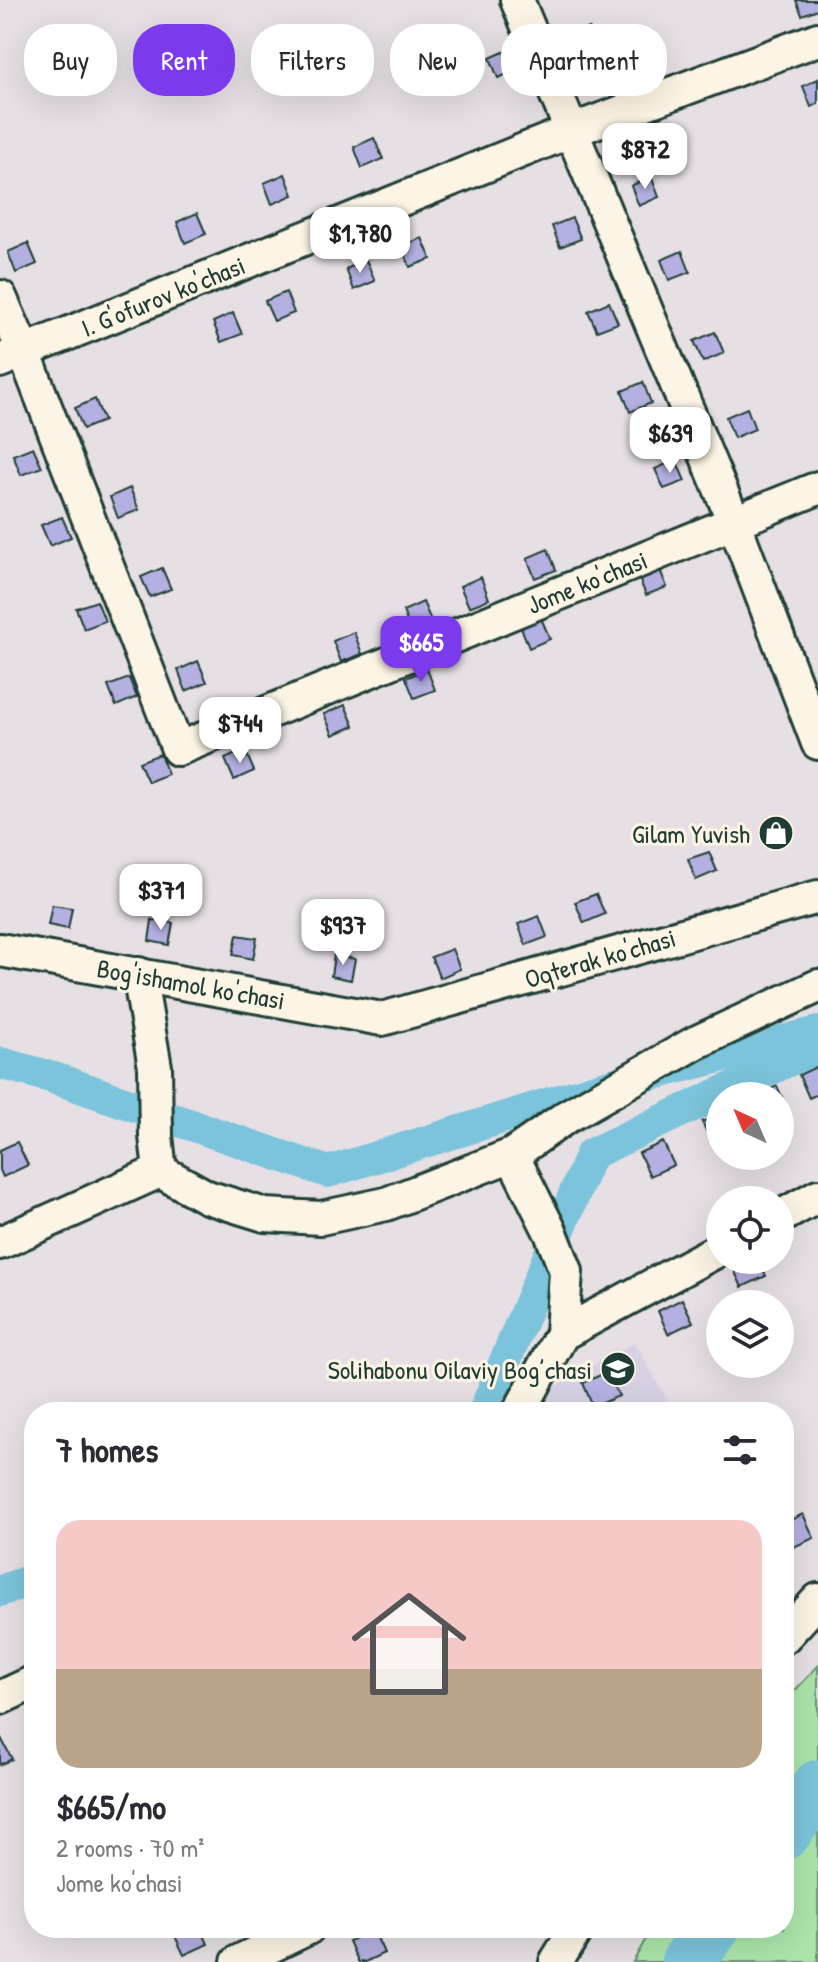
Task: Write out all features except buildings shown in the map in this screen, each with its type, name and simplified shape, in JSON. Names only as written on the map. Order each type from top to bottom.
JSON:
[{"type":"street","points":[[517,0],[734,522],[818,743]]},
{"type":"street","name":"I. G'ofurov ko'chasi","points":[[12,357],[571,131],[818,39]]},
{"type":"street","points":[[0,297],[12,357]]},
{"type":"street","name":"Jome ko'chasi","points":[[12,357],[178,749],[818,488]]},
{"type":"street","name":"Oqterak ko'chasi","points":[[382,1019],[818,897]]},
{"type":"street","name":"Bog'ishamol ko'chasi","points":[[0,950],[382,1019]]},
{"type":"street","points":[[139,974],[155,1067],[160,1171]]},
{"type":"street","points":[[160,1171],[207,1197],[265,1215],[321,1218],[386,1204],[512,1155],[566,1117],[695,1043],[818,986]]},
{"type":"street","points":[[512,1155],[551,1233],[566,1271],[562,1334],[525,1402]]},
{"type":"street","points":[[0,1243],[160,1171]]},
{"type":"street","points":[[794,1209],[818,1196]]},
{"type":"street","points":[[562,1334],[706,1257]]},
{"type":"street","points":[[794,1626],[818,1600]]},
{"type":"street","points":[[0,1698],[24,1687]]},
{"type":"street","points":[[238,1962],[287,1938]]},
{"type":"street","points":[[556,1962],[571,1938]]},
{"type":"shaded area","name":"Solihabonu Oilaviy Bog’chasi","points":[[635,1342],[668,1402],[541,1402],[538,1396]]},
{"type":"green space","points":[[818,1666],[818,1962],[633,1962],[646,1938],[794,1938],[794,1691]]},
{"type":"waterway","points":[[0,1063],[51,1077],[328,1172],[602,1087],[818,1032]]},
{"type":"waterway","points":[[488,1402],[591,1154],[818,1047]]},
{"type":"waterway","points":[[0,1591],[24,1583]]},
{"type":"waterway","points":[[794,1819],[818,1787]]},
{"type":"waterway","points":[[688,1962],[706,1938]]},
{"type":"place","name":"Gilam Yuvish","points":[[776,833]]},
{"type":"place","name":"Solihabonu Oilaviy Bog’chasi","points":[[618,1369]]}]
